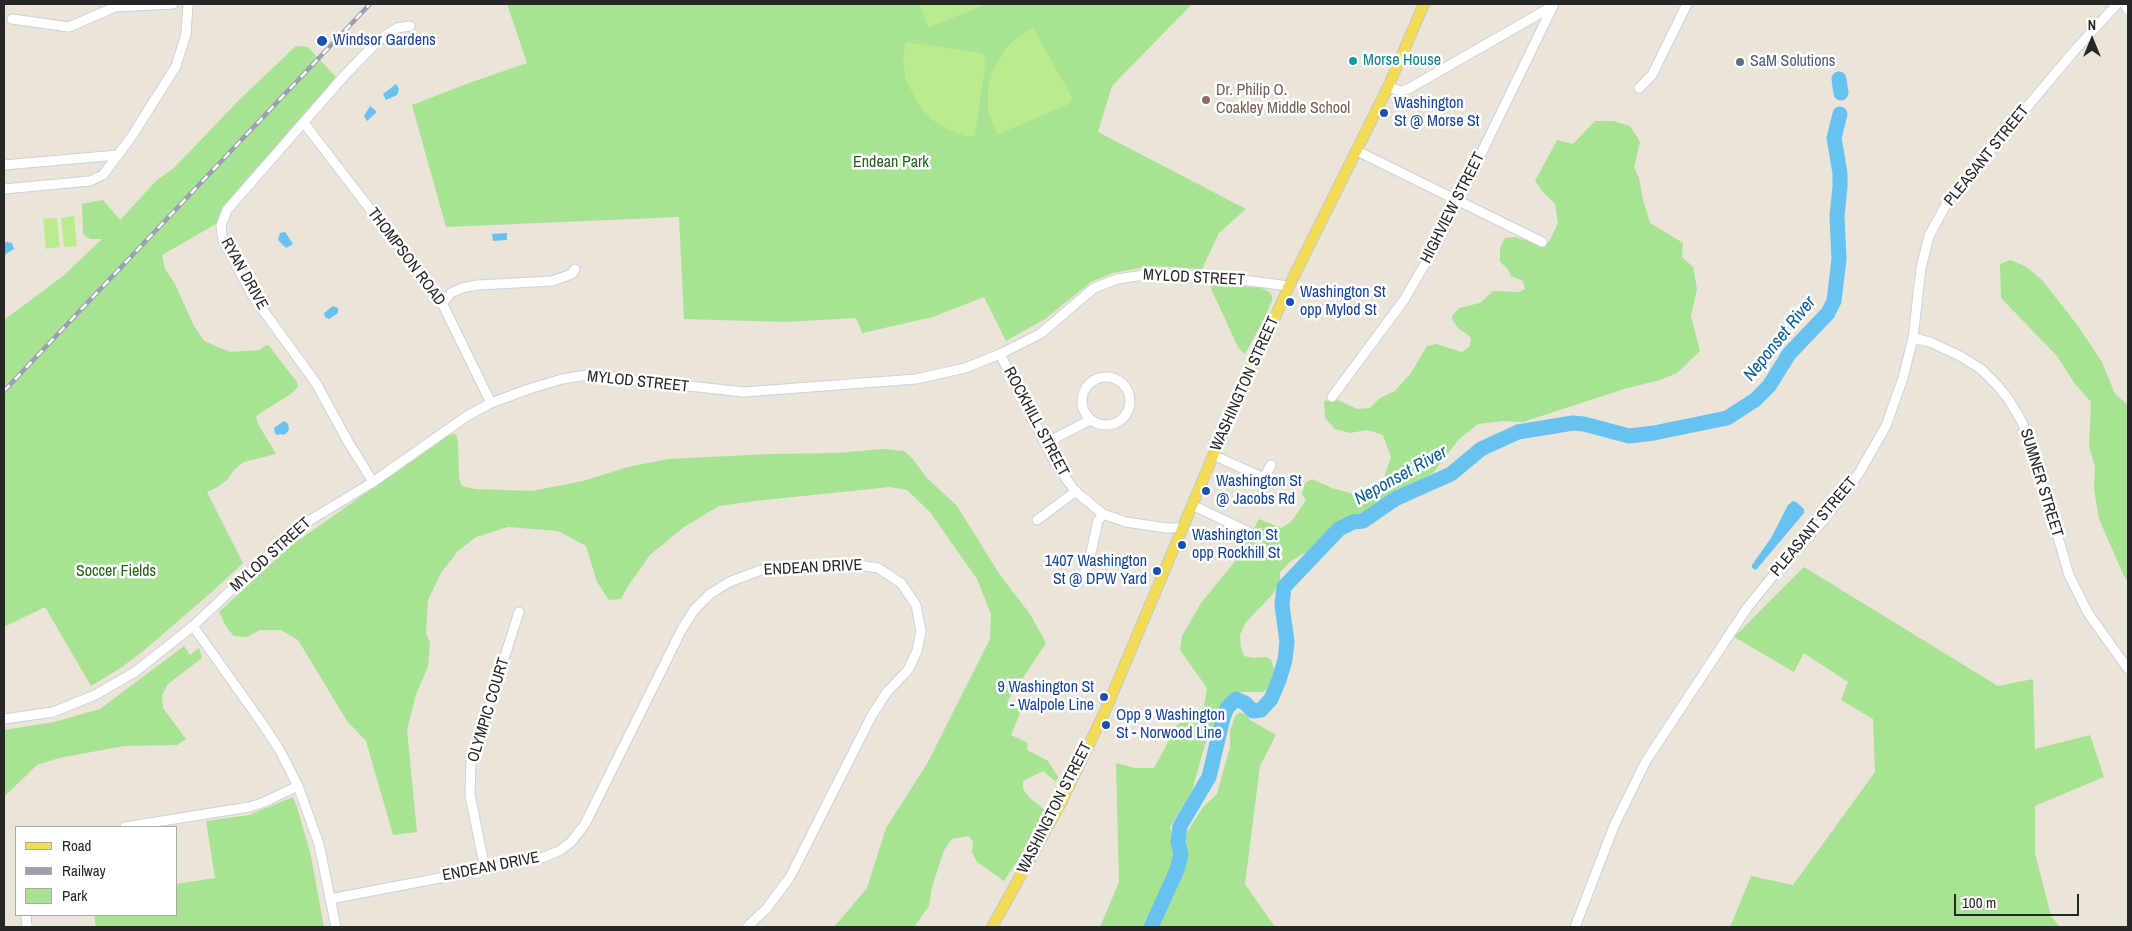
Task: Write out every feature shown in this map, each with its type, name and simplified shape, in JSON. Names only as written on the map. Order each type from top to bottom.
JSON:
[{"type":"main road","name":"WASHINGTON STREET","points":[[992,927],[1061,803],[1106,709],[1181,528],[1289,286],[1357,151],[1424,4]]},
{"type":"street","points":[[12,19],[69,27],[115,7],[173,4]]},
{"type":"street","points":[[4,189],[95,180],[103,175],[176,66],[185,39],[188,4]]},
{"type":"street","points":[[1639,88],[1652,75],[1687,4]]},
{"type":"street","name":"PLEASANT STREET","points":[[1575,927],[1614,826],[1646,761],[1746,608],[1824,520],[1860,473],[1873,451],[1894,406],[1913,338],[1921,268],[1929,236],[1948,200],[2075,50],[2117,4]]},
{"type":"street","points":[[2125,4],[2128,10]]},
{"type":"street","points":[[1388,86],[1401,91],[1408,89],[1555,5]]},
{"type":"street","name":"HIGHVIEW STREET","points":[[1332,397],[1412,286],[1440,238],[1555,5]]},
{"type":"street","name":"RYAN DRIVE","points":[[373,482],[347,440],[316,383],[252,295],[221,234],[221,223],[227,210],[344,75],[380,39],[393,30],[410,26]]},
{"type":"street","name":"THOMPSON ROAD","points":[[304,123],[442,303],[490,402]]},
{"type":"street","points":[[1357,151],[1542,242]]},
{"type":"street","points":[[4,165],[118,155]]},
{"type":"street","points":[[442,303],[452,293],[462,288],[552,281],[572,274],[575,269]]},
{"type":"street","name":"MYLOD STREET","points":[[4,719],[53,712],[102,691],[135,672],[193,626],[301,526],[373,482],[448,428],[490,402],[537,386],[587,375],[614,376],[664,384],[744,392],[916,379],[965,368],[1000,354],[1040,334],[1094,288],[1117,279],[1158,273],[1226,278],[1289,286]]},
{"type":"street","name":"SUMNER STREET","points":[[1913,338],[1930,342],[1960,356],[1981,369],[2009,400],[2022,422],[2032,448],[2069,575],[2088,613],[2128,669]]},
{"type":"street","name":"ROCKHILL STREET","points":[[1000,354],[1055,463],[1076,492],[1103,514],[1126,522],[1166,528],[1181,528]]},
{"type":"street","points":[[1046,443],[1090,420],[1106,426],[1122,420],[1130,405],[1130,397],[1122,382],[1108,376],[1093,380],[1087,385],[1083,392],[1082,407],[1090,420]]},
{"type":"street","points":[[1213,455],[1264,478],[1271,465]]},
{"type":"street","points":[[1037,520],[1076,492]]},
{"type":"street","points":[[1192,505],[1249,532]]},
{"type":"street","points":[[1078,583],[1088,566],[1098,521],[1103,514]]},
{"type":"street","name":"ENDEAN DRIVE","points":[[330,899],[546,857],[560,851],[576,836],[585,824],[682,629],[694,610],[710,594],[734,579],[760,570],[851,564],[878,568],[900,583],[916,605],[921,632],[917,652],[908,670],[890,688],[872,715],[790,877],[767,908],[747,927]]},
{"type":"street","name":"OLYMPIC COURT","points":[[484,869],[472,806],[470,773],[477,739],[519,612]]},
{"type":"street","points":[[193,626],[264,726],[298,786],[319,844],[336,927]]},
{"type":"street","points":[[131,826],[248,808],[298,786]]},
{"type":"green space","name":"Endean Park","points":[[507,4],[1192,4],[1112,86],[1098,132],[1246,209],[1219,233],[1202,269],[1151,266],[1113,273],[1091,282],[1045,319],[1006,341],[984,297],[933,317],[862,333],[856,318],[785,322],[684,319],[679,217],[446,227],[412,105],[527,63]]},
{"type":"green space","points":[[920,4],[986,4],[928,28]]},
{"type":"green space","points":[[1033,28],[1072,97],[1069,104],[997,135],[988,109],[988,90],[992,72],[1005,49],[1018,37]]},
{"type":"green space","points":[[906,42],[982,53],[986,60],[975,136],[965,136],[947,129],[931,119],[918,104],[905,78],[903,58]]},
{"type":"green space","name":"Soccer Fields","points":[[296,46],[308,47],[336,77],[238,191],[216,224],[162,255],[165,269],[175,284],[193,324],[204,341],[230,352],[259,350],[267,345],[297,382],[298,387],[292,393],[256,416],[258,424],[276,454],[244,462],[234,470],[227,480],[207,492],[243,563],[142,652],[91,686],[45,607],[4,627],[4,320],[63,276],[102,239],[90,239],[83,234],[82,204],[103,200],[120,220],[157,180],[174,168],[240,99]]},
{"type":"green space","points":[[1595,121],[1613,121],[1630,126],[1640,142],[1634,167],[1639,178],[1650,223],[1683,243],[1682,257],[1693,267],[1697,289],[1691,316],[1700,351],[1677,373],[1660,380],[1624,389],[1523,422],[1503,421],[1478,424],[1459,439],[1433,473],[1370,509],[1344,521],[1307,552],[1291,561],[1280,572],[1280,581],[1272,595],[1246,622],[1240,635],[1244,656],[1253,658],[1266,657],[1271,660],[1274,669],[1271,686],[1263,692],[1236,692],[1224,702],[1205,744],[1192,791],[1170,827],[1182,879],[1186,858],[1186,834],[1203,807],[1217,794],[1230,747],[1230,731],[1235,716],[1239,713],[1246,714],[1250,720],[1276,735],[1260,766],[1245,884],[1275,927],[1100,927],[1119,882],[1116,763],[1135,768],[1154,768],[1173,728],[1204,707],[1207,688],[1180,650],[1182,636],[1201,603],[1240,555],[1259,519],[1281,528],[1291,522],[1306,500],[1302,494],[1305,483],[1312,479],[1332,488],[1357,495],[1382,483],[1391,457],[1383,435],[1367,430],[1350,433],[1335,429],[1325,418],[1324,401],[1336,399],[1357,409],[1370,408],[1380,398],[1395,391],[1411,373],[1427,346],[1436,344],[1462,352],[1470,346],[1471,338],[1459,329],[1452,316],[1459,308],[1480,303],[1493,291],[1519,292],[1525,289],[1523,281],[1511,276],[1508,269],[1500,262],[1500,248],[1505,238],[1515,237],[1540,245],[1549,242],[1558,223],[1555,204],[1535,181],[1557,140],[1573,144]]},
{"type":"green space","points":[[74,216],[77,246],[64,247],[61,218]]},
{"type":"green space","points":[[57,218],[60,247],[46,249],[43,219]]},
{"type":"green space","points":[[2010,260],[2025,266],[2042,280],[2078,326],[2102,362],[2115,394],[2128,405],[2128,582],[2099,519],[2094,489],[2095,467],[2089,446],[2091,402],[2075,384],[2057,356],[2001,298],[2000,264]]},
{"type":"green space","points":[[1208,282],[1261,288],[1272,295],[1272,301],[1262,323],[1245,354],[1238,347]]},
{"type":"green space","points":[[456,434],[459,479],[462,486],[475,489],[532,491],[583,481],[628,467],[668,459],[837,453],[882,449],[904,451],[912,458],[926,477],[957,506],[1000,575],[1030,614],[1046,643],[1007,702],[1021,711],[1011,735],[1028,743],[1027,750],[1048,761],[1058,777],[1056,782],[1043,771],[1023,781],[1023,789],[1030,798],[1045,810],[1029,843],[1004,881],[977,862],[972,852],[973,841],[968,836],[952,839],[944,850],[932,887],[929,906],[914,927],[834,927],[867,888],[886,828],[928,762],[990,639],[991,614],[977,579],[930,512],[907,490],[890,487],[719,506],[684,527],[650,555],[621,599],[609,600],[597,582],[586,546],[558,531],[508,527],[476,537],[458,551],[441,573],[428,600],[426,633],[430,643],[428,667],[416,694],[407,730],[417,832],[393,835],[366,741],[347,721],[298,640],[281,630],[260,630],[247,637],[234,636],[227,628],[219,612],[289,547],[448,435]]},
{"type":"green space","points":[[1804,567],[1998,686],[2033,679],[2035,749],[2090,735],[2104,777],[2035,806],[2035,853],[2051,916],[2060,927],[1730,927],[1751,876],[1793,885],[1875,772],[1873,719],[1841,700],[1848,682],[1804,653],[1794,672],[1734,637]]},
{"type":"green space","points":[[184,646],[190,655],[199,648],[202,658],[168,684],[162,695],[163,708],[186,739],[177,745],[124,746],[59,758],[37,765],[4,797],[4,730],[54,722],[100,709]]},
{"type":"green space","points":[[293,797],[311,856],[324,927],[96,927],[94,916],[178,916],[178,884],[215,878],[206,821],[249,815]]},
{"type":"water","points":[[396,84],[399,89],[397,95],[386,100],[383,94]]},
{"type":"water","points":[[370,106],[377,112],[367,121],[364,116]]},
{"type":"water","points":[[285,232],[293,244],[286,248],[278,240],[280,233]]},
{"type":"water","points":[[507,233],[507,240],[493,241],[492,234]]},
{"type":"water","points":[[4,243],[12,243],[14,249],[4,255]]},
{"type":"water","points":[[333,306],[338,308],[338,313],[329,319],[325,317],[324,313]]},
{"type":"water","points":[[284,421],[288,424],[289,430],[284,435],[277,435],[274,428]]},
{"type":"water","points":[[1793,501],[1804,509],[1804,513],[1756,570],[1752,568],[1752,565],[1771,538],[1788,505]]},
{"type":"waterway","name":"Neponset River","points":[[1839,79],[1841,93]]},
{"type":"waterway","name":"Neponset River","points":[[1151,927],[1177,870],[1181,854],[1178,842],[1180,826],[1209,777],[1227,708],[1236,699],[1245,703],[1253,711],[1261,710],[1271,699],[1279,680],[1285,660],[1287,642],[1282,605],[1284,587],[1339,529],[1353,522],[1363,521],[1395,499],[1451,474],[1481,449],[1518,432],[1573,423],[1584,424],[1629,436],[1654,433],[1727,418],[1755,400],[1769,386],[1789,354],[1828,313],[1834,301],[1839,259],[1837,216],[1840,187],[1840,173],[1834,138],[1840,114]]},
{"type":"railway","points":[[4,391],[370,4]]},
{"type":"place","name":"Windsor Gardens","points":[[322,41]]},
{"type":"place","name":"Morse House","points":[[1353,61]]},
{"type":"place","name":"SaM Solutions","points":[[1740,62]]},
{"type":"place","name":"Dr. Philip O. Coakley Middle School","points":[[1206,100]]},
{"type":"place","name":"Washington St @ Morse St","points":[[1384,113]]},
{"type":"place","name":"Washington St opp Mylod St","points":[[1290,302]]},
{"type":"place","name":"Washington St @ Jacobs Rd","points":[[1206,491]]},
{"type":"place","name":"Washington St opp Rockhill St","points":[[1182,545]]},
{"type":"place","name":"1407 Washington St @ DPW Yard","points":[[1157,571]]},
{"type":"place","name":"9 Washington St - Walpole Line","points":[[1104,697]]},
{"type":"place","name":"Opp 9 Washington St - Norwood Line","points":[[1106,725]]}]
